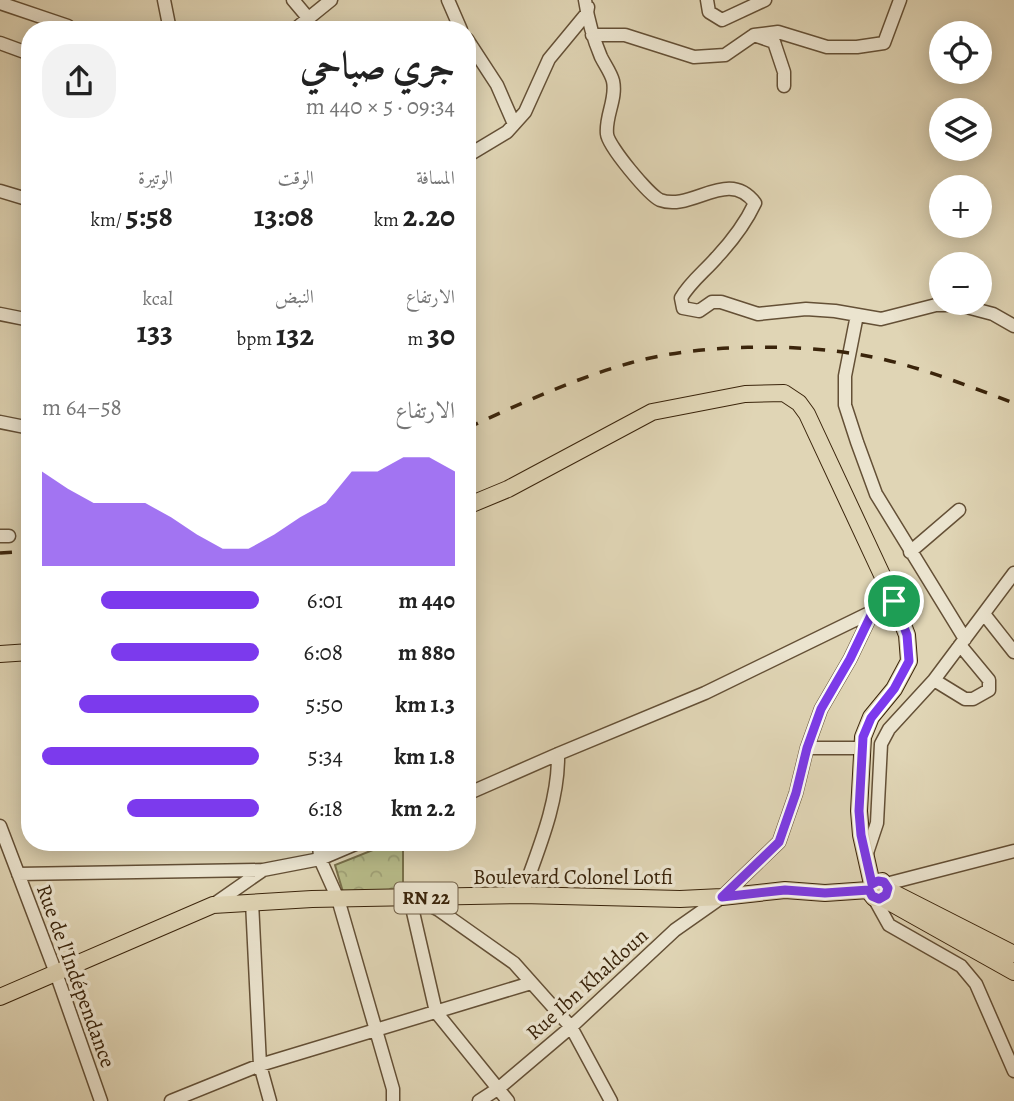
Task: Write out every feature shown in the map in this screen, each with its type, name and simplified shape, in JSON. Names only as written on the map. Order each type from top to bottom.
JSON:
[{"type":"main road","points":[[476,502],[508,489],[652,412],[745,394],[784,393],[799,403],[807,414],[894,601],[907,635],[909,661],[894,689],[871,718],[863,737],[859,811],[861,835],[879,891],[1014,972]]},
{"type":"main road","points":[[0,654],[21,653]]},
{"type":"main road","name":"Boulevard Colonel Lotfi","points":[[0,997],[213,905],[522,895],[722,897],[785,890],[825,893],[879,891]]},
{"type":"main road","points":[[879,891],[1014,954]]},
{"type":"street","points":[[164,0],[168,21]]},
{"type":"street","points":[[293,0],[309,19]]},
{"type":"street","points":[[306,21],[331,0]]},
{"type":"street","points":[[447,0],[457,21]]},
{"type":"street","points":[[707,0],[709,12],[722,20],[765,0]]},
{"type":"street","points":[[592,35],[625,35],[694,57],[725,55],[754,35],[778,32],[827,47],[857,47],[884,43],[900,0]]},
{"type":"street","points":[[0,3],[53,21]]},
{"type":"street","points":[[587,4],[592,35],[613,78],[615,93],[607,121],[607,138],[628,168],[658,200],[677,203],[721,188],[750,196],[755,203],[750,214],[719,255],[686,289],[681,298],[682,308],[699,312],[712,303],[721,303],[758,314],[806,309],[881,319],[936,305],[959,305],[993,314],[1014,326]]},
{"type":"street","points":[[476,151],[507,132],[525,112],[549,59],[587,4]]},
{"type":"street","points":[[754,35],[774,43],[784,72],[784,86]]},
{"type":"street","points":[[0,43],[21,51]]},
{"type":"street","points":[[476,53],[497,85],[514,124]]},
{"type":"street","points":[[0,191],[21,197]]},
{"type":"street","points":[[0,314],[21,318]]},
{"type":"street","points":[[857,315],[845,376],[845,405],[876,494],[963,642],[989,680],[989,690],[973,699],[965,699],[934,680]]},
{"type":"street","points":[[0,422],[21,426]]},
{"type":"street","points":[[910,552],[960,510]]},
{"type":"street","points":[[866,856],[877,823],[881,744],[889,729],[934,680],[1014,573]]},
{"type":"street","points":[[476,790],[705,693],[894,601]]},
{"type":"street","name":"Rue Ibn Khaldoun","points":[[479,1101],[499,1088],[571,1027],[675,930],[722,897],[779,842],[821,709],[850,659],[873,611]]},
{"type":"street","points":[[984,614],[1014,652]]},
{"type":"street","points":[[807,748],[862,748]]},
{"type":"street","points":[[522,895],[538,853],[559,775],[558,754]]},
{"type":"street","name":"Rue de l'Indépendance","points":[[0,826],[101,1101]]},
{"type":"street","points":[[320,851],[320,859],[338,899],[376,1028],[393,1088],[393,1101]]},
{"type":"street","points":[[18,874],[264,870],[320,859],[339,851]]},
{"type":"street","points":[[1014,851],[879,891],[889,925],[961,966],[976,984],[1014,1070]]},
{"type":"street","points":[[213,905],[264,870]]},
{"type":"street","points":[[413,899],[439,910],[514,963],[571,1027],[611,1101]]},
{"type":"street","points":[[413,899],[436,1012],[508,1101]]},
{"type":"street","points":[[252,902],[260,1065],[270,1101]]},
{"type":"street","points":[[171,1101],[260,1065],[531,983]]},
{"type":"green space","points":[[370,851],[403,851],[403,891],[343,892],[335,865]]},
{"type":"railway","points":[[476,424],[567,384],[609,369],[685,352],[745,347],[806,349],[862,355],[901,364],[1014,403]]},
{"type":"railway","points":[[0,553],[21,552]]},
{"type":"route","points":[[894,601],[907,635],[909,661],[894,689],[871,718],[863,737],[859,811],[861,835],[872,884],[884,882],[888,888],[886,895],[879,899],[874,898],[869,890],[825,893],[785,890],[722,897],[779,842],[821,709],[850,659],[873,611],[894,601]]}]
